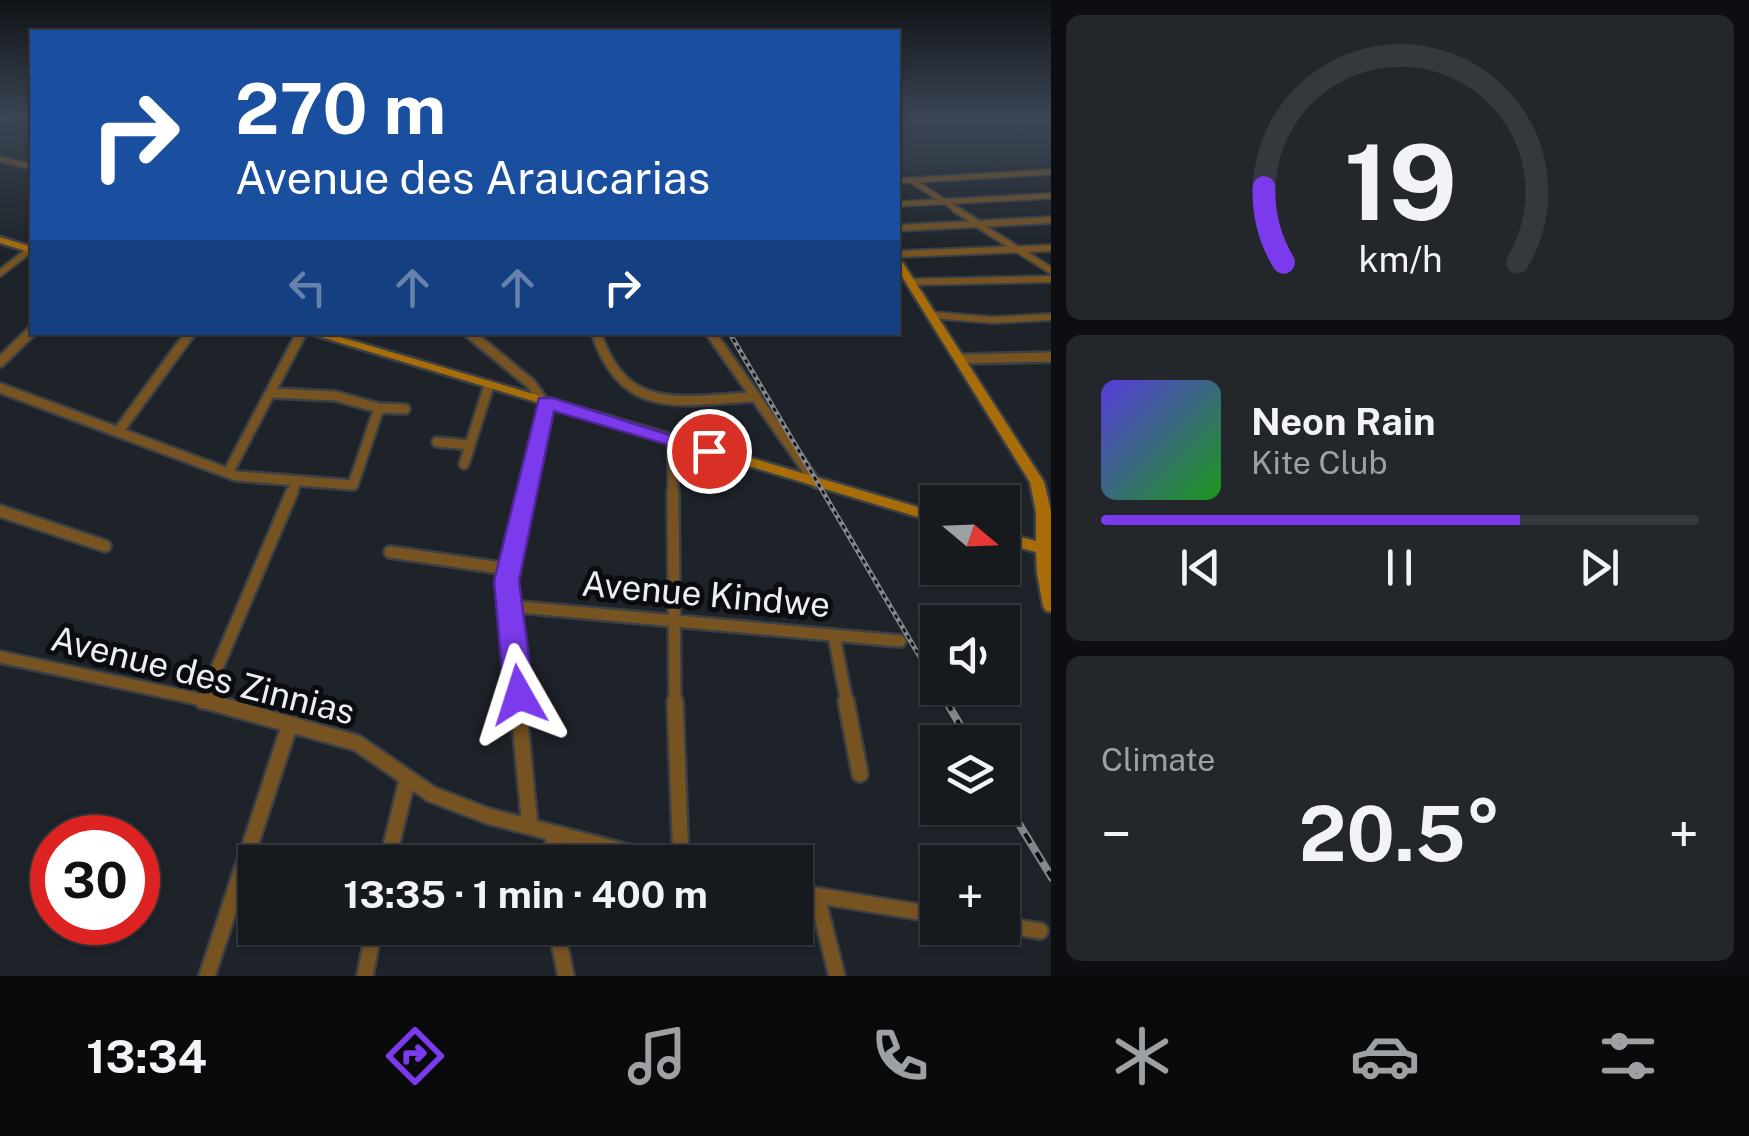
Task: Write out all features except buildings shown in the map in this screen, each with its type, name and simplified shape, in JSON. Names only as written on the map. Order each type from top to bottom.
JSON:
[{"type":"street","points":[[900,180],[1051,172]]},
{"type":"street","points":[[911,180],[1051,270]]},
{"type":"street","points":[[900,204],[1051,196]]},
{"type":"street","points":[[900,228],[1051,220]]},
{"type":"street","points":[[0,240],[30,248]]},
{"type":"street","points":[[900,254],[1051,248]]},
{"type":"street","points":[[0,273],[30,250]]},
{"type":"street","points":[[900,265],[1042,493],[1051,595]]},
{"type":"street","points":[[911,282],[1051,278]]},
{"type":"street","points":[[932,315],[1004,320],[1051,317]]},
{"type":"street","points":[[0,362],[30,333]]},
{"type":"street","points":[[118,432],[189,335]]},
{"type":"street","points":[[228,473],[304,335]]},
{"type":"street","points":[[316,335],[920,513]]},
{"type":"street","points":[[472,335],[531,384],[545,402]]},
{"type":"street","points":[[597,335],[615,376],[637,393],[667,400],[752,397]]},
{"type":"street","points":[[712,335],[766,419],[779,424],[816,483]]},
{"type":"street","points":[[962,359],[1051,357]]},
{"type":"street","points":[[464,464],[489,385]]},
{"type":"street","points":[[0,388],[228,473],[296,483],[355,484],[378,408]]},
{"type":"street","points":[[272,393],[335,396],[378,408],[405,409]]},
{"type":"street","points":[[530,827],[508,606],[508,568],[545,402]]},
{"type":"street","points":[[674,440],[672,622],[679,845]]},
{"type":"street","points":[[436,442],[470,445]]},
{"type":"street","points":[[202,703],[296,483]]},
{"type":"street","points":[[0,511],[105,546]]},
{"type":"street","points":[[1020,542],[1047,550]]},
{"type":"street","points":[[390,552],[508,568]]},
{"type":"street","name":"Avenue Kindwe","points":[[508,606],[900,642]]},
{"type":"street","points":[[834,636],[860,774]]},
{"type":"street","name":"Avenue des Zinnias","points":[[0,657],[290,724],[370,748],[388,759],[407,781],[484,815],[597,845]]},
{"type":"street","points":[[207,976],[290,724]]},
{"type":"street","points":[[390,845],[407,781]]},
{"type":"street","points":[[552,834],[553,845]]},
{"type":"street","points":[[813,896],[920,912]]},
{"type":"street","points":[[817,897],[837,976]]},
{"type":"street","points":[[1020,927],[1040,930]]},
{"type":"street","points":[[365,976],[371,945]]},
{"type":"street","points":[[560,945],[566,976]]},
{"type":"shaded area","points":[[900,162],[1051,164],[900,172]]},
{"type":"railway","points":[[731,335],[920,657]]},
{"type":"railway","points":[[948,705],[960,725]]},
{"type":"railway","points":[[1020,825],[1051,876]]},
{"type":"route","points":[[519,695],[506,581],[546,402],[709,451]]}]
